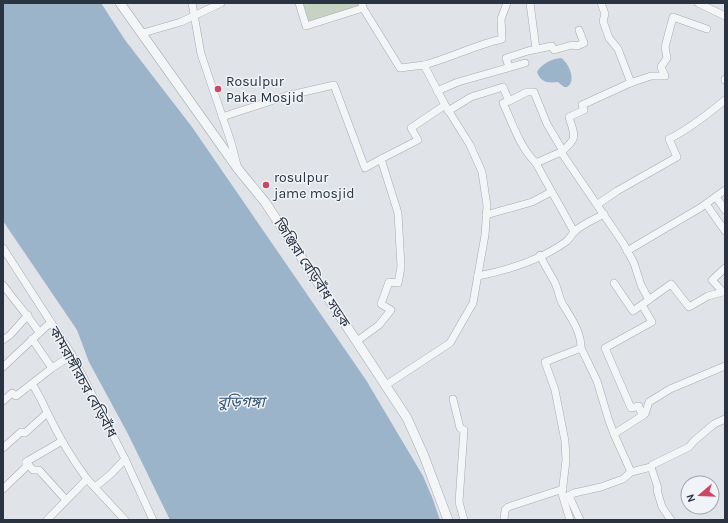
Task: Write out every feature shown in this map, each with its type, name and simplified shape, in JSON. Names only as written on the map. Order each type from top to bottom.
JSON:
[{"type":"street","name":"জিঞ্জিরা বেড়িবাঁধ সড়ক","points":[[120,3],[238,169],[265,202],[407,418],[432,476],[448,520]]},
{"type":"street","points":[[192,3],[202,54],[231,142],[238,169]]},
{"type":"street","points":[[142,34],[181,22],[221,3]]},
{"type":"street","points":[[299,3],[306,26],[362,6],[400,68],[442,61],[486,43],[502,39],[502,19],[507,3]]},
{"type":"street","points":[[530,3],[536,49]]},
{"type":"street","points":[[601,3],[605,14],[603,21],[609,38],[618,49],[631,83]]},
{"type":"street","points":[[698,3],[725,16]]},
{"type":"street","points":[[536,163],[562,152],[572,143],[574,135],[569,117],[584,110],[582,105],[631,83],[651,76],[665,76],[661,66],[667,58],[665,47],[673,17],[707,29]]},
{"type":"street","points":[[509,67],[506,58],[536,49],[552,46],[554,50],[572,45],[577,46],[584,43],[579,30]]},
{"type":"street","points":[[437,91],[458,82],[525,63]]},
{"type":"street","points":[[386,385],[450,343],[473,303],[485,235],[487,206],[482,172],[470,145],[437,91],[424,65]]},
{"type":"street","points":[[222,117],[286,96],[334,85],[365,168],[418,140],[411,128],[447,108],[471,97],[503,87],[508,101]]},
{"type":"street","points":[[574,232],[536,163],[528,155],[518,140],[503,103],[527,92],[534,92],[547,124],[562,152],[598,204],[634,263],[640,285],[649,300]]},
{"type":"street","points":[[598,204],[617,191],[677,157],[669,139],[695,124],[725,100]]},
{"type":"street","points":[[357,342],[379,325],[391,310],[381,304],[389,282],[398,283],[401,267],[398,213],[381,159]]},
{"type":"street","points":[[627,251],[706,204],[725,190]]},
{"type":"street","points":[[486,215],[532,202],[551,192]]},
{"type":"street","points":[[716,197],[725,210]]},
{"type":"street","points":[[706,204],[725,232]]},
{"type":"street","points":[[478,276],[499,272],[540,255],[568,240],[574,232],[604,214]]},
{"type":"street","name":"কামরাঙ্গীরচর বেড়িবাঁধ","points":[[3,249],[72,355],[154,520]]},
{"type":"street","points":[[540,255],[555,283],[561,302],[572,319],[581,340],[581,348],[597,381],[609,421],[631,472]]},
{"type":"street","points":[[614,283],[633,311],[671,284],[689,307],[708,296],[723,292],[712,280],[725,268]]},
{"type":"street","points":[[3,285],[13,299],[28,315],[39,332]]},
{"type":"street","points":[[642,305],[652,322],[605,348],[631,408],[639,406],[642,416]]},
{"type":"street","points":[[3,340],[10,335],[28,315]]},
{"type":"street","points":[[3,367],[51,322]]},
{"type":"street","points":[[32,339],[52,368]]},
{"type":"street","points":[[580,520],[566,497],[562,494],[566,460],[565,441],[555,390],[545,362],[581,348]]},
{"type":"street","points":[[3,399],[12,393],[16,396],[52,368],[72,355]]},
{"type":"street","points":[[614,434],[646,414],[649,402],[670,389],[725,366]]},
{"type":"street","points":[[32,384],[38,392],[47,413],[76,464],[87,479],[125,520]]},
{"type":"street","points":[[453,399],[460,428],[464,430],[459,502],[464,520]]},
{"type":"street","points":[[3,448],[21,432],[25,433],[47,413]]},
{"type":"street","points":[[566,497],[574,493],[601,487],[624,478],[631,472],[651,467],[652,464],[689,447],[714,424],[725,419]]},
{"type":"street","points":[[26,462],[62,441]]},
{"type":"street","points":[[95,487],[111,474],[125,459]]},
{"type":"street","points":[[3,489],[26,467],[26,462]]},
{"type":"street","points":[[26,462],[33,470],[39,470],[66,500]]},
{"type":"street","points":[[651,467],[658,488],[656,490],[662,507],[671,520]]},
{"type":"street","points":[[47,520],[87,479]]},
{"type":"street","points":[[504,520],[508,507],[563,489]]},
{"type":"street","points":[[566,497],[570,520]]},
{"type":"green space","points":[[299,3],[362,3],[363,8],[306,26]]},
{"type":"water","name":"বুড়িগঙ্গা","points":[[3,3],[101,3],[125,40],[192,127],[366,380],[423,476],[440,520],[170,520],[128,434],[89,362],[77,330],[3,221]]},
{"type":"water","points":[[561,58],[567,64],[571,72],[571,81],[567,87],[564,87],[558,82],[545,82],[537,72],[548,62]]},
{"type":"place","name":"Rosulpur Paka Mosjid","points":[[218,89]]},
{"type":"place","name":"rosulpur jame mosjid","points":[[266,185]]}]
